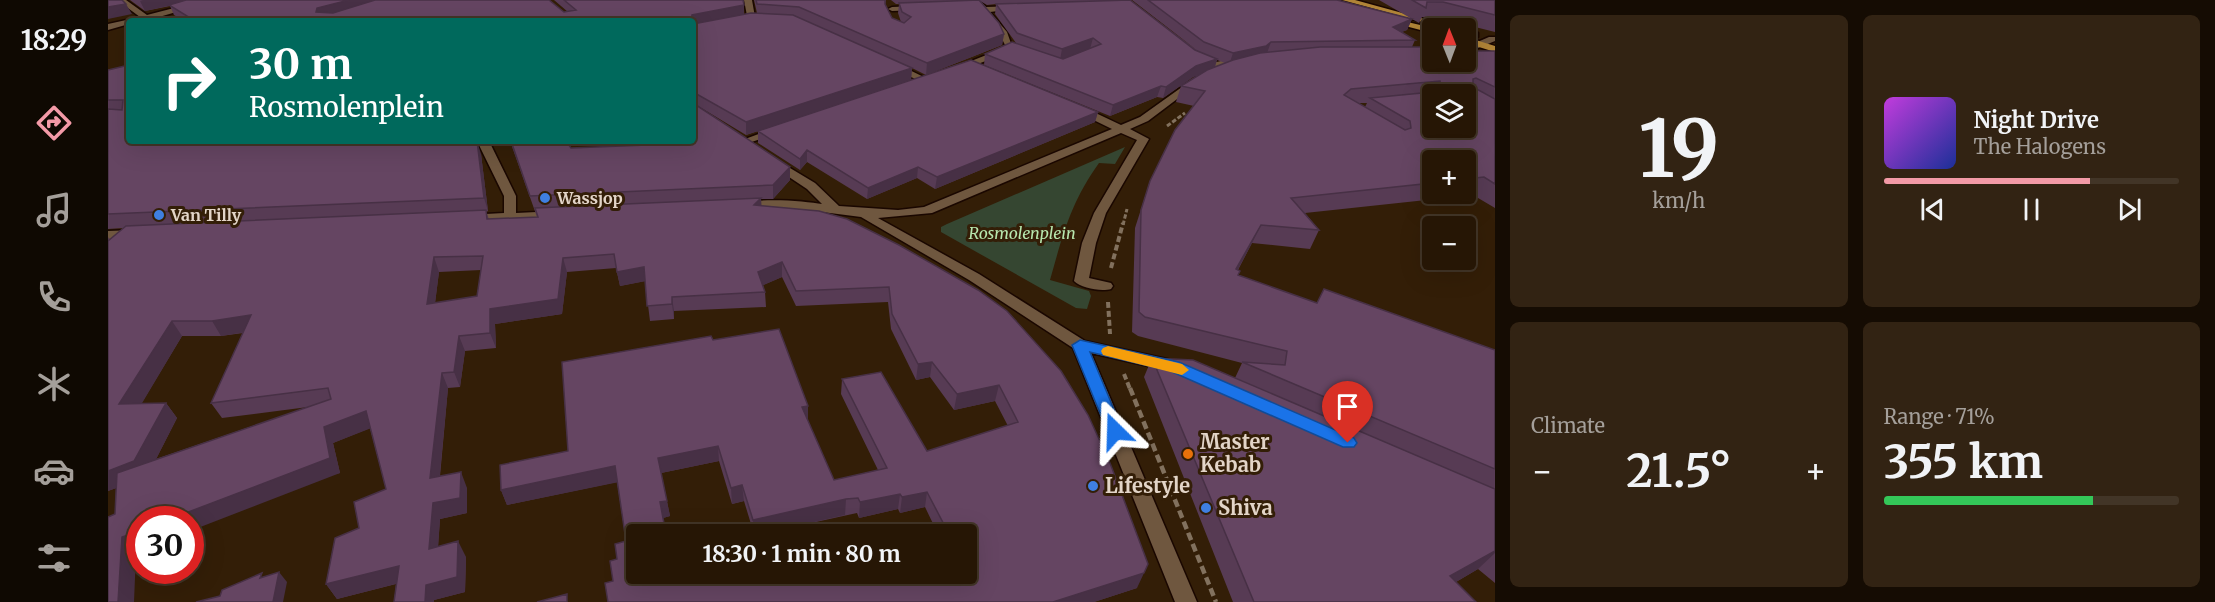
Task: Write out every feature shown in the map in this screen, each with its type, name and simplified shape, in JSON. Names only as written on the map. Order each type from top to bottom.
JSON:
[{"type":"main road","points":[[1346,0],[1422,20]]},
{"type":"main road","points":[[1335,5],[1422,28]]},
{"type":"main road","points":[[1476,36],[1494,43]]},
{"type":"main road","points":[[1476,43],[1494,43]]},
{"type":"street","points":[[155,18],[214,0]]},
{"type":"street","points":[[748,0],[746,20],[776,20]]},
{"type":"street","points":[[119,1],[145,18]]},
{"type":"street","points":[[883,2],[890,4],[893,19]]},
{"type":"street","points":[[977,6],[1027,8]]},
{"type":"street","points":[[948,72],[976,67],[1014,49],[1003,32],[977,6]]},
{"type":"street","points":[[892,9],[925,8]]},
{"type":"street","points":[[108,27],[126,23]]},
{"type":"street","points":[[1476,46],[1480,45]]},
{"type":"street","points":[[880,59],[925,80]]},
{"type":"street","points":[[1203,60],[1227,70]]},
{"type":"street","points":[[730,207],[797,206],[864,215],[906,214],[927,210],[1124,128],[1153,114],[1197,81],[1256,61],[1215,65],[1201,72],[1197,81]]},
{"type":"street","points":[[904,87],[936,76]]},
{"type":"street","points":[[1064,103],[1124,128],[1143,139],[1100,213],[1089,243],[1081,281],[1106,286]]},
{"type":"street","points":[[786,127],[748,145],[811,186],[837,211]]},
{"type":"street","points":[[484,144],[510,196],[510,217]]},
{"type":"street","points":[[451,220],[569,214]]},
{"type":"street","points":[[864,215],[974,277],[1080,345],[1179,368]]},
{"type":"street","points":[[108,235],[153,233]]},
{"type":"street","points":[[114,249],[130,234]]},
{"type":"street","points":[[1080,345],[1186,602]]},
{"type":"path","points":[[1161,127],[1163,133]]},
{"type":"path","points":[[1127,207],[1106,286],[1112,352],[1132,390],[1216,602]]},
{"type":"green space","name":"Rosmolenplein","points":[[1125,147],[1115,164],[1099,163],[1081,191],[1064,233],[1050,280],[1089,291],[1091,296],[1087,309],[1076,308],[941,232],[941,227],[947,224]]},
{"type":"building","points":[[108,0],[122,0],[126,4],[108,7]]},
{"type":"building","points":[[186,0],[349,0],[317,8],[316,12],[333,13],[375,0],[549,0],[564,12],[576,10],[564,0],[743,0],[744,5],[692,15],[692,18],[190,18],[169,5]]},
{"type":"building","points":[[756,0],[885,0],[892,18],[904,23],[911,17],[902,12],[899,3],[979,0],[999,23],[1004,34],[927,63],[799,7],[757,4]]},
{"type":"building","points":[[1130,0],[1195,50],[1217,59],[1196,66],[1166,87],[1161,86],[1113,105],[985,54],[1012,42],[1063,59],[1101,44],[1093,38],[1062,49],[1017,33],[996,4]]},
{"type":"building","points":[[1148,0],[1337,0],[1412,19],[1393,27],[1415,40],[1271,42],[1266,46],[1233,53],[1204,42]]},
{"type":"building","points":[[1412,0],[1495,0],[1495,15],[1443,2],[1427,2],[1426,8]]},
{"type":"building","points":[[751,13],[793,15],[912,68],[746,122],[696,94],[696,23]]},
{"type":"building","points":[[1320,47],[1422,47],[1422,72],[1476,72],[1476,51],[1495,51],[1495,87],[1476,78],[1473,79],[1473,84],[1441,84],[1440,81],[1351,89],[1344,95],[1405,130],[1411,128],[1410,121],[1370,98],[1422,93],[1422,138],[1476,138],[1476,89],[1495,99],[1495,184],[1484,177],[1476,178],[1476,150],[1422,150],[1422,184],[1291,198],[1319,230],[1261,225],[1236,269],[1240,271],[1238,275],[1317,303],[1324,289],[1495,350],[1495,469],[1242,362],[1285,365],[1287,351],[1145,317],[1139,312],[1141,210],[1150,181],[1175,130],[1205,91],[1181,86],[1207,70],[1260,53]]},
{"type":"building","points":[[971,60],[1098,112],[937,177],[918,167],[868,188],[807,150],[800,159],[758,131]]},
{"type":"building","points":[[126,66],[126,144],[477,144],[484,198],[108,214],[108,109],[122,110],[123,100],[108,100],[108,70]]},
{"type":"building","points":[[696,105],[790,167],[773,185],[530,196],[512,144],[568,144],[571,148],[645,145],[644,144],[696,144]]},
{"type":"building","points":[[761,198],[754,205],[819,211],[847,219],[899,245],[978,290],[1007,311],[1061,371],[1088,415],[1110,463],[1148,564],[1144,573],[1053,602],[608,602],[605,583],[613,581],[610,561],[617,559],[615,544],[626,541],[615,466],[501,490],[500,465],[568,451],[562,362],[711,336],[713,340],[779,329],[808,406],[802,407],[834,480],[887,468],[842,379],[881,372],[927,451],[1018,422],[999,385],[957,394],[932,362],[918,364],[892,314],[889,287],[796,291],[782,262],[758,272],[765,292],[672,297],[672,304],[647,306],[644,267],[617,272],[614,254],[563,258],[558,299],[490,309],[490,333],[459,336],[454,372],[442,373],[430,478],[461,472],[460,498],[433,503],[429,549],[458,541],[457,577],[426,585],[425,602],[394,602],[399,566],[326,584],[335,538],[359,528],[354,502],[386,489],[366,411],[324,427],[330,458],[204,506],[126,506],[126,536],[122,537],[118,602],[108,602],[108,517],[115,514],[117,473],[331,399],[328,388],[211,403],[251,315],[212,321],[172,321],[119,404],[166,403],[134,461],[108,471],[108,241],[126,226],[486,210],[487,219],[538,217],[535,208]],"holes":[[[483,256],[477,296],[427,304],[434,257]],[[718,446],[731,488],[742,485],[753,520],[846,499],[858,498],[860,502],[900,494],[902,497],[927,492],[944,524],[977,524],[977,584],[626,584],[626,524],[664,524],[660,502],[667,501],[658,458]]]},
{"type":"building","points":[[1152,358],[1193,360],[1495,489],[1495,551],[1450,576],[1476,602],[1254,602]]},
{"type":"building","points":[[279,572],[273,602],[196,602],[220,596],[222,590],[262,573],[260,578]]},
{"type":"building","points":[[567,594],[567,602],[537,602]]},
{"type":"slow traffic","points":[[1108,351],[1174,366],[1182,370]]},
{"type":"place","name":"Wassjop","points":[[545,198]]},
{"type":"place","name":"Van Tilly","points":[[159,215]]},
{"type":"place","name":"Master Kebab","points":[[1188,454]]},
{"type":"place","name":"Lifestyle","points":[[1093,486]]},
{"type":"place","name":"Shiva","points":[[1206,508]]},
{"type":"route","points":[[1115,431],[1080,345],[1174,366],[1348,443]]}]
